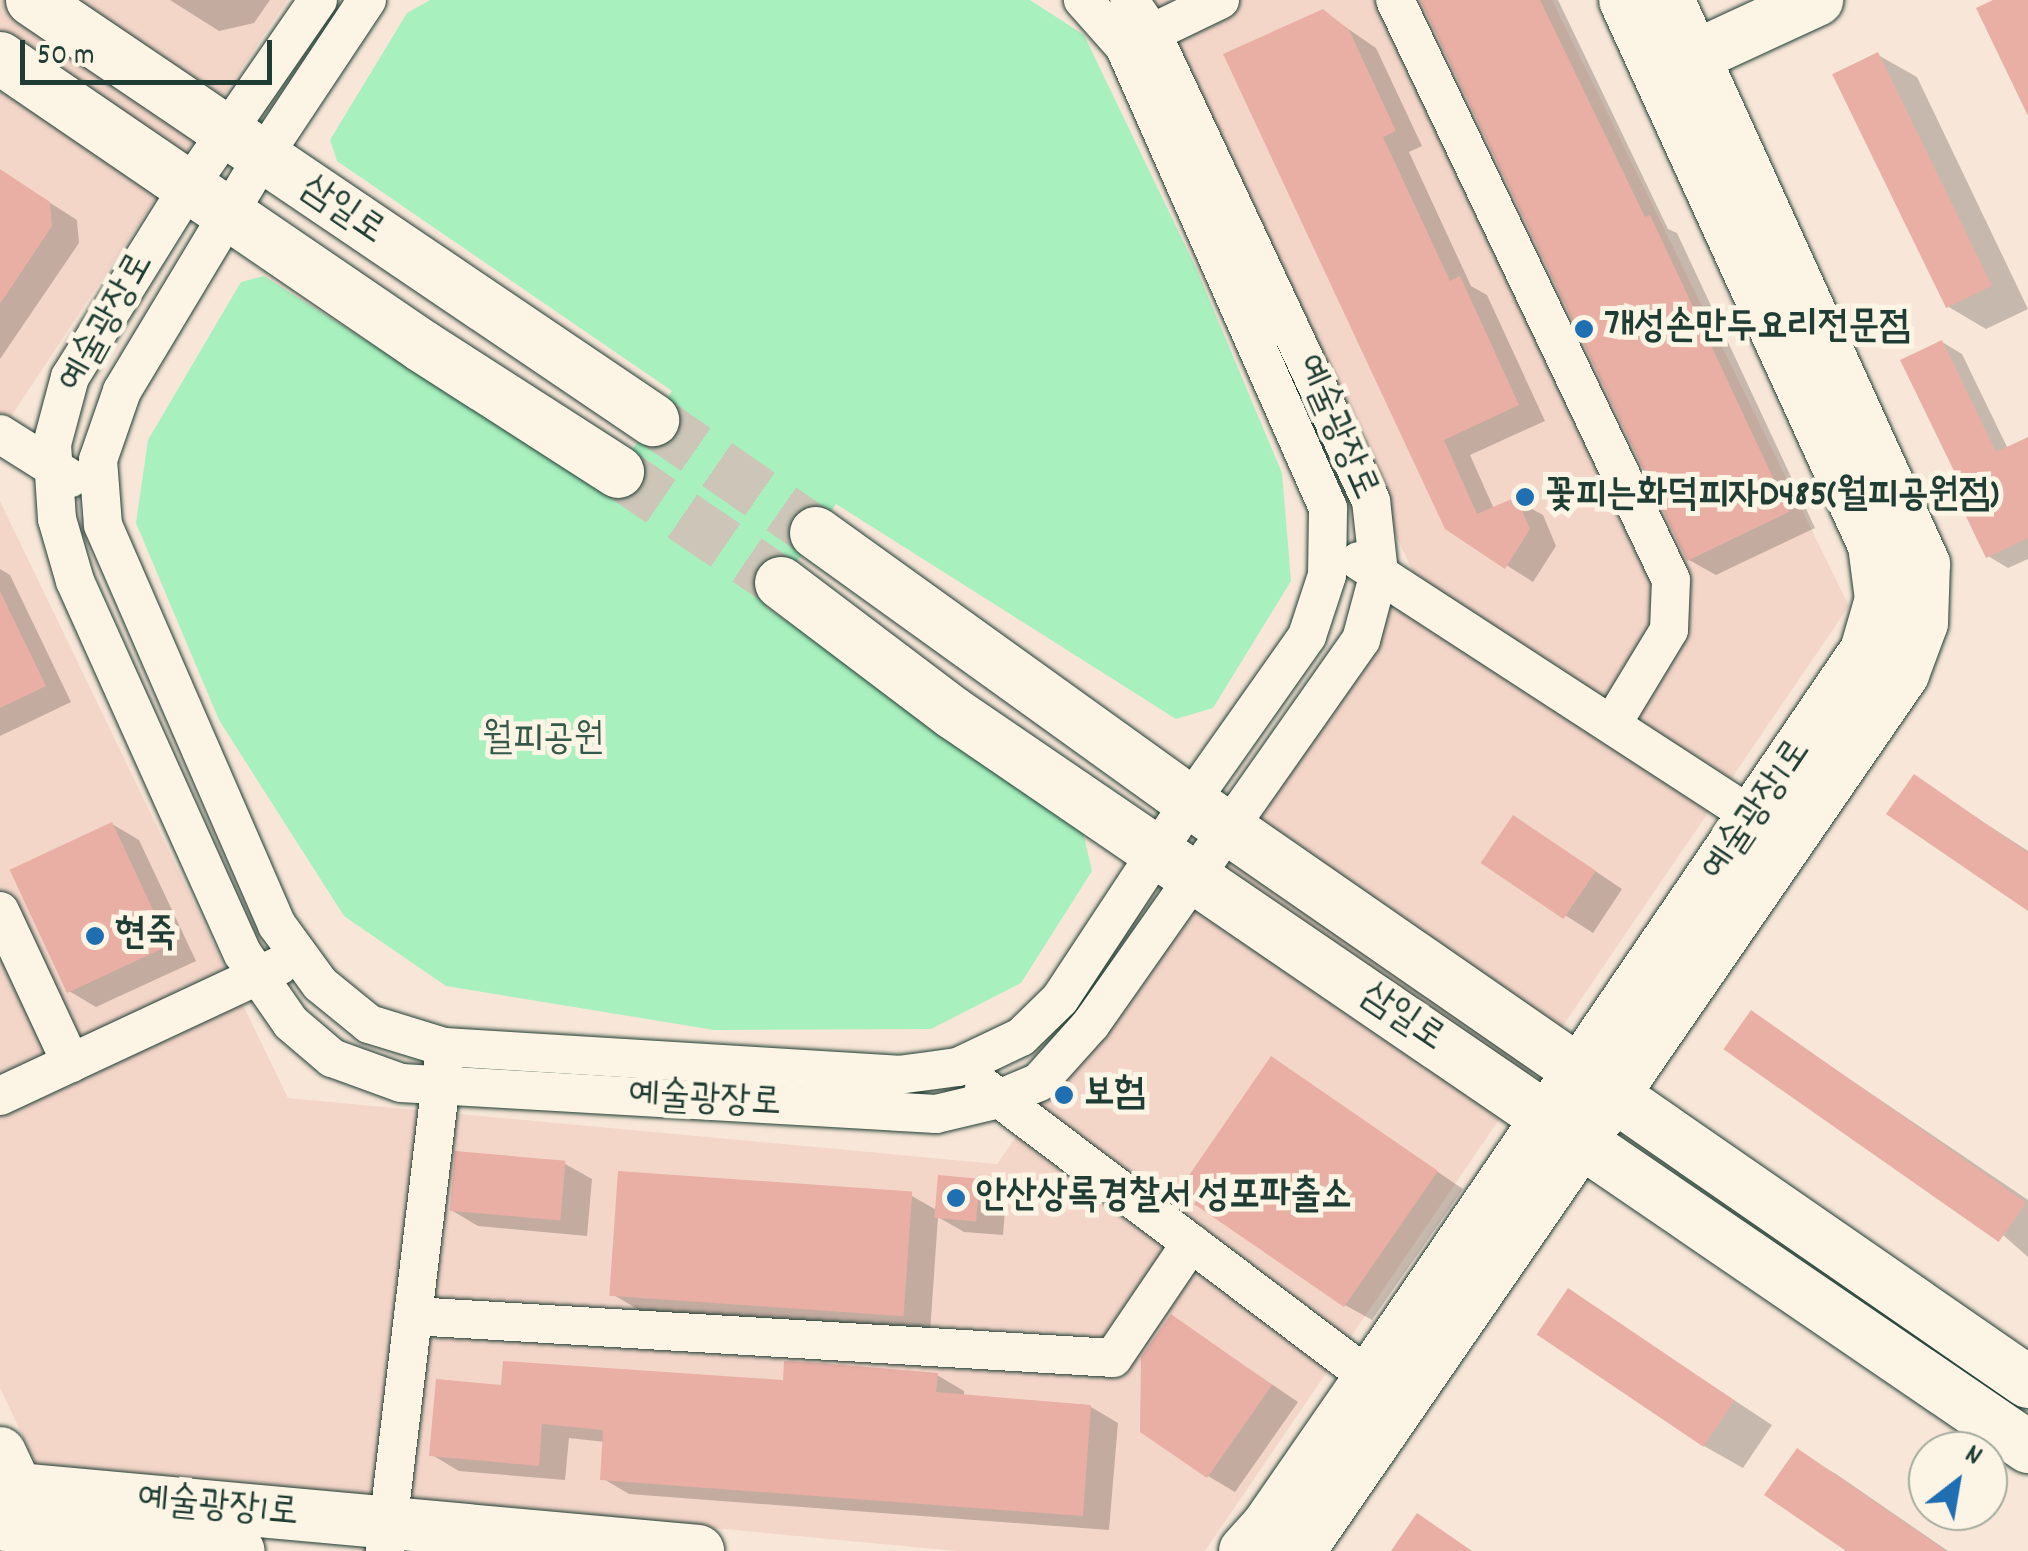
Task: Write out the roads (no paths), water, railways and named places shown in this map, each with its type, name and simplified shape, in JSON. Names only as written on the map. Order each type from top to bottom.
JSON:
[{"type":"street","name":"삼일로","points":[[32,0],[653,420]]},
{"type":"street","name":"예술광장로","points":[[318,0],[244,146],[209,200],[70,376],[52,444],[56,519],[75,580],[242,954],[291,1022],[332,1058],[401,1082],[936,1114],[999,1098],[1039,1082],[1091,1024],[1307,636],[1327,575],[1328,508],[1138,39],[1129,0]]},
{"type":"street","name":"예술광장로","points":[[244,146],[367,0]]},
{"type":"street","name":"예술광장로","points":[[1083,0],[1138,39],[1372,501],[1378,573],[1361,640],[1208,814]]},
{"type":"street","points":[[1138,39],[1220,0]]},
{"type":"street","points":[[1395,0],[1671,580],[1669,630],[1612,724]]},
{"type":"street","points":[[1666,24],[1817,0]]},
{"type":"street","name":"예술광장1로","points":[[1245,1551],[1385,1390],[1771,828],[1866,651],[1881,599],[1874,544],[1666,24]]},
{"type":"street","name":"삼일로","points":[[0,58],[422,346],[618,472]]},
{"type":"street","name":"예술광장로","points":[[209,200],[122,391],[98,460],[104,525],[278,925],[320,984],[368,1024],[444,1047],[898,1075],[958,1067],[1021,1037],[1060,1000],[1177,867]]},
{"type":"street","points":[[0,434],[101,499]]},
{"type":"street","name":"삼일로","points":[[816,533],[1208,814],[2028,1382]]},
{"type":"street","points":[[1327,540],[1771,828]]},
{"type":"street","name":"삼일로","points":[[781,583],[954,713],[2028,1447]]},
{"type":"street","points":[[0,911],[71,1063]]},
{"type":"street","points":[[0,1096],[300,957]]},
{"type":"street","points":[[387,1538],[444,1047]]},
{"type":"street","points":[[958,1067],[1385,1390]]},
{"type":"street","points":[[412,1316],[1113,1358],[1191,1243]]},
{"type":"street","name":"예술광장1로","points":[[1300,1551],[1385,1390]]},
{"type":"street","name":"예술광장1로","points":[[4,1504],[387,1538],[698,1551]]},
{"type":"street","name":"예술광장1로","points":[[4,1504],[220,1550]]},
{"type":"tunnel","points":[[653,420],[816,533]]},
{"type":"tunnel","points":[[618,472],[781,583]]},
{"type":"place","name":"개성손만두요리전문점","points":[[1584,329]]},
{"type":"place","name":"꽃피는화덕피자D485(월피공원점)","points":[[1525,497]]},
{"type":"place","name":"현죽","points":[[95,936]]},
{"type":"place","name":"보험","points":[[1064,1095]]},
{"type":"place","name":"안산상록경찰서 성포파출소","points":[[956,1198]]},
{"type":"park label","name":"월피공원","points":[[543,741]]}]
